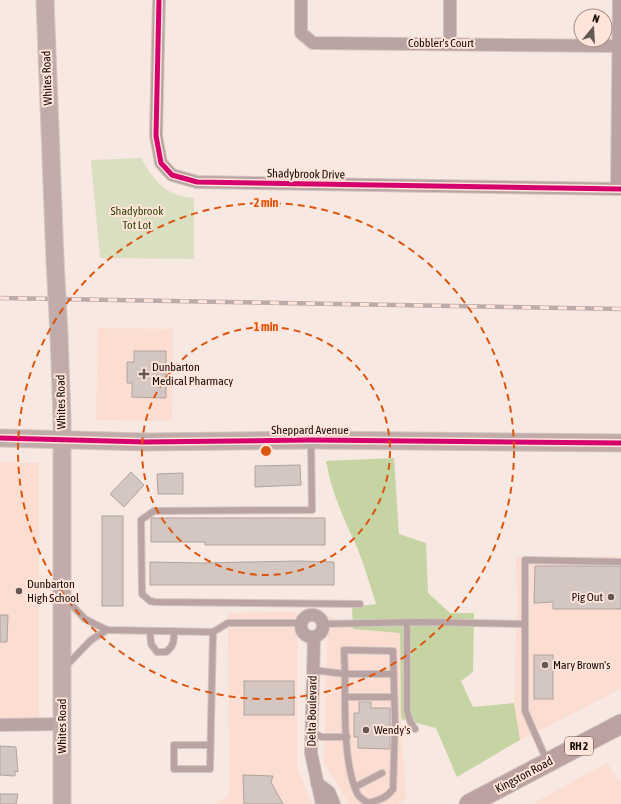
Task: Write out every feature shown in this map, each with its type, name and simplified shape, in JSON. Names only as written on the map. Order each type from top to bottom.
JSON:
[{"type":"main road","name":"Whites Road","points":[[45,0],[62,439],[62,804]]},
{"type":"main road","name":"Sheppard Avenue","points":[[0,438],[145,442],[311,440],[621,443]]},
{"type":"main road","name":"Kingston Road","points":[[469,804],[621,724]]},
{"type":"street","name":"Shadybrook Drive","points":[[158,0],[156,136],[161,163],[172,175],[198,182],[619,189]]},
{"type":"street","name":"Cobbler's Court","points":[[301,0],[301,33],[313,43],[618,46]]},
{"type":"street","points":[[450,0],[450,44]]},
{"type":"street","points":[[619,0],[619,189]]},
{"type":"street","points":[[314,609],[323,624],[322,631],[314,637],[304,634],[302,623],[305,617],[314,609]]},
{"type":"street","name":"Delta Boulevard","points":[[314,637],[311,753],[322,804]]},
{"type":"street","points":[[0,725],[62,724]]},
{"type":"street","points":[[317,784],[329,792],[334,804]]},
{"type":"lane","name":"Sheppard Avenue","points":[[311,440],[312,510],[154,511],[141,520],[142,594],[150,601],[155,602],[314,609],[360,604]]},
{"type":"lane","points":[[548,762],[525,711],[525,560],[621,562]]},
{"type":"lane","points":[[62,595],[85,619],[107,630],[213,632],[228,623],[302,623]]},
{"type":"lane","points":[[323,624],[407,622],[525,624]]},
{"type":"lane","points":[[407,622],[407,711],[410,721],[415,729]]},
{"type":"lane","points":[[62,669],[91,640],[107,630]]},
{"type":"lane","points":[[150,631],[151,644],[157,652],[166,652],[171,648],[174,642],[174,631]]},
{"type":"lane","points":[[210,745],[174,745],[174,769],[210,769],[213,632]]},
{"type":"lane","points":[[344,650],[393,651],[393,789],[382,799],[368,803],[360,797],[355,787],[349,767],[345,674],[344,650]]},
{"type":"lane","points":[[313,670],[345,674],[393,674]]},
{"type":"lane","points":[[345,697],[394,697]]},
{"type":"lane","points":[[311,732],[322,737],[347,737]]},
{"type":"lane","points":[[355,787],[382,773]]},
{"type":"shaded area","points":[[98,328],[173,329],[172,421],[96,420]]},
{"type":"shaded area","name":"Dunbarton High School","points":[[0,462],[39,463],[39,719],[0,720]]},
{"type":"shaded area","points":[[621,556],[621,689],[520,740],[514,703],[517,609],[516,557]]},
{"type":"shaded area","points":[[297,612],[297,768],[312,804],[216,804],[229,796],[228,613]]},
{"type":"shaded area","points":[[328,615],[353,629],[400,633],[401,719],[406,800],[397,804],[349,804],[324,762]]},
{"type":"shaded area","points":[[607,763],[619,780],[621,780],[621,804],[532,804]]},
{"type":"green space","name":"Shadybrook Tot Lot","points":[[141,158],[151,174],[168,191],[184,197],[194,198],[194,259],[100,258],[91,160]]},
{"type":"green space","points":[[394,458],[399,534],[426,543],[428,593],[450,613],[474,613],[473,672],[461,681],[473,707],[514,703],[520,740],[457,777],[436,728],[401,719],[400,633],[353,629],[352,607],[376,604],[359,552],[334,493],[326,461]]},
{"type":"building","points":[[134,351],[166,351],[166,398],[132,397],[132,383],[127,383],[127,362],[134,362]]},
{"type":"building","points":[[300,465],[301,485],[255,487],[255,466]]},
{"type":"building","points":[[131,472],[144,485],[124,507],[110,494]]},
{"type":"building","points":[[183,473],[183,494],[158,494],[157,474]]},
{"type":"building","points":[[102,516],[123,516],[123,606],[102,606]]},
{"type":"building","points":[[151,518],[325,518],[325,545],[205,545],[205,542],[151,542]]},
{"type":"building","points":[[298,561],[334,562],[334,585],[150,585],[150,562],[201,563]]},
{"type":"building","points":[[535,566],[621,566],[621,609],[553,609],[553,602],[534,603]]},
{"type":"building","points":[[0,615],[8,615],[7,642],[0,642]]},
{"type":"building","points":[[534,655],[553,655],[553,699],[534,699]]},
{"type":"building","points":[[244,681],[294,681],[294,715],[244,715]]},
{"type":"building","points":[[359,702],[371,702],[371,708],[390,708],[390,749],[358,748],[358,737],[354,737],[354,713],[359,713]]},
{"type":"building","points":[[0,746],[16,747],[18,772],[15,771],[15,776],[0,775]]},
{"type":"building","points":[[243,775],[273,776],[271,782],[283,804],[244,804]]},
{"type":"building","points":[[0,794],[18,794],[16,804],[0,804]]},
{"type":"railway","points":[[0,298],[621,309]]},
{"type":"cycle path","points":[[159,0],[156,136],[161,163],[172,175],[197,182],[621,189]]},
{"type":"cycle path","points":[[0,438],[145,442],[311,440],[621,443]]},
{"type":"place","name":"Dunbarton Medical Pharmacy","points":[[144,374]]},
{"type":"place","name":"Dunbarton High School","points":[[19,591]]},
{"type":"place","name":"Pig Out","points":[[611,597]]},
{"type":"place","name":"Mary Brown's","points":[[545,665]]},
{"type":"place","name":"Wendy's","points":[[366,730]]}]
